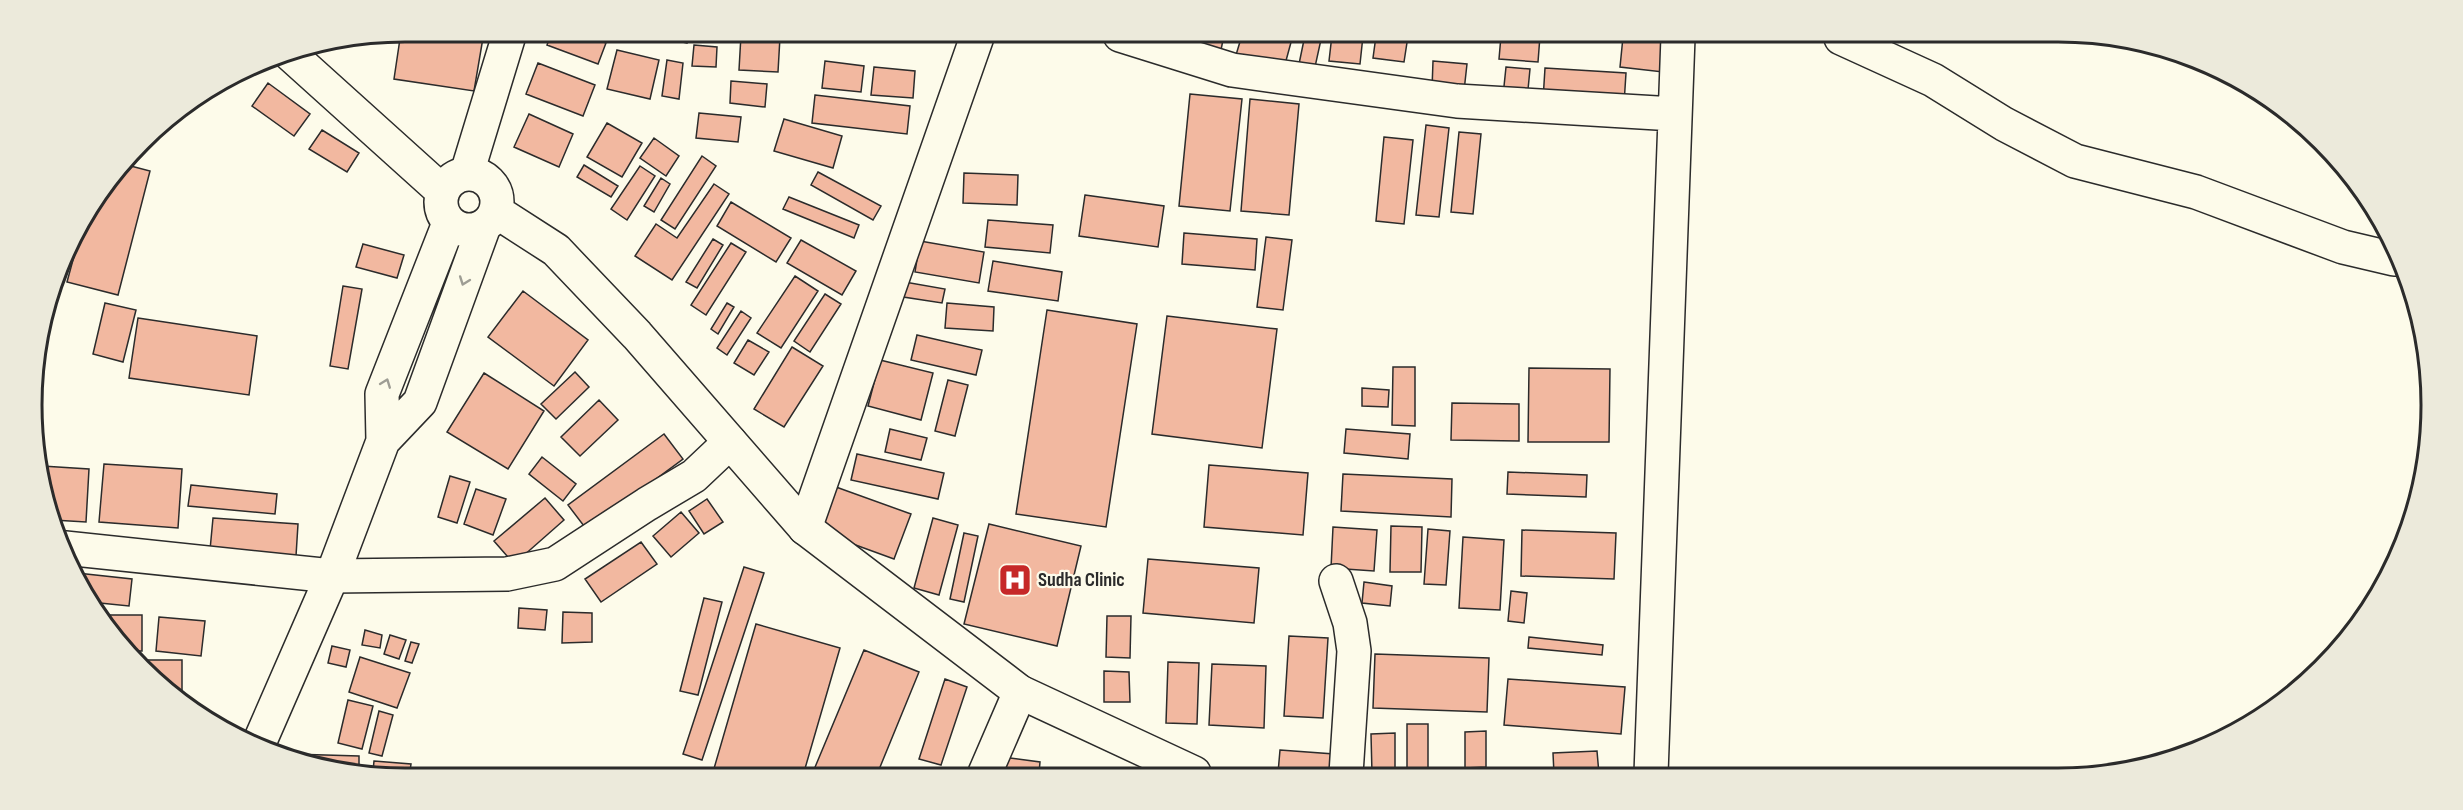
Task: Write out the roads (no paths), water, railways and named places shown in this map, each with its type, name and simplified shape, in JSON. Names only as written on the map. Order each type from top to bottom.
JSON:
[{"type":"street","points":[[491,219],[466,231],[449,224],[440,208],[454,182],[506,42]]},
{"type":"street","points":[[805,528],[975,42]]},
{"type":"street","points":[[1145,42],[1232,70],[1457,101],[1674,114]]},
{"type":"street","points":[[1651,768],[1678,42]]},
{"type":"street","points":[[1850,42],[1933,80],[2004,124],[2075,161],[2196,192],[2343,247],[2390,258]]},
{"type":"street","points":[[296,59],[454,182]]},
{"type":"street","points":[[383,441],[420,402],[498,197],[492,184],[481,176],[454,182]]},
{"type":"street","points":[[491,219],[556,250],[637,335],[805,528],[1020,692],[1183,768]]},
{"type":"street","points":[[261,738],[332,576],[383,441],[382,394],[449,224]]},
{"type":"street","points":[[72,549],[332,576],[507,574],[555,564],[694,476],[730,442]]},
{"type":"street","points":[[1336,581],[1350,623],[1354,651],[1346,768]]},
{"type":"street","points":[[987,768],[1020,692]]},
{"type":"place","name":"Sudha Clinic","points":[[1015,580]]}]
